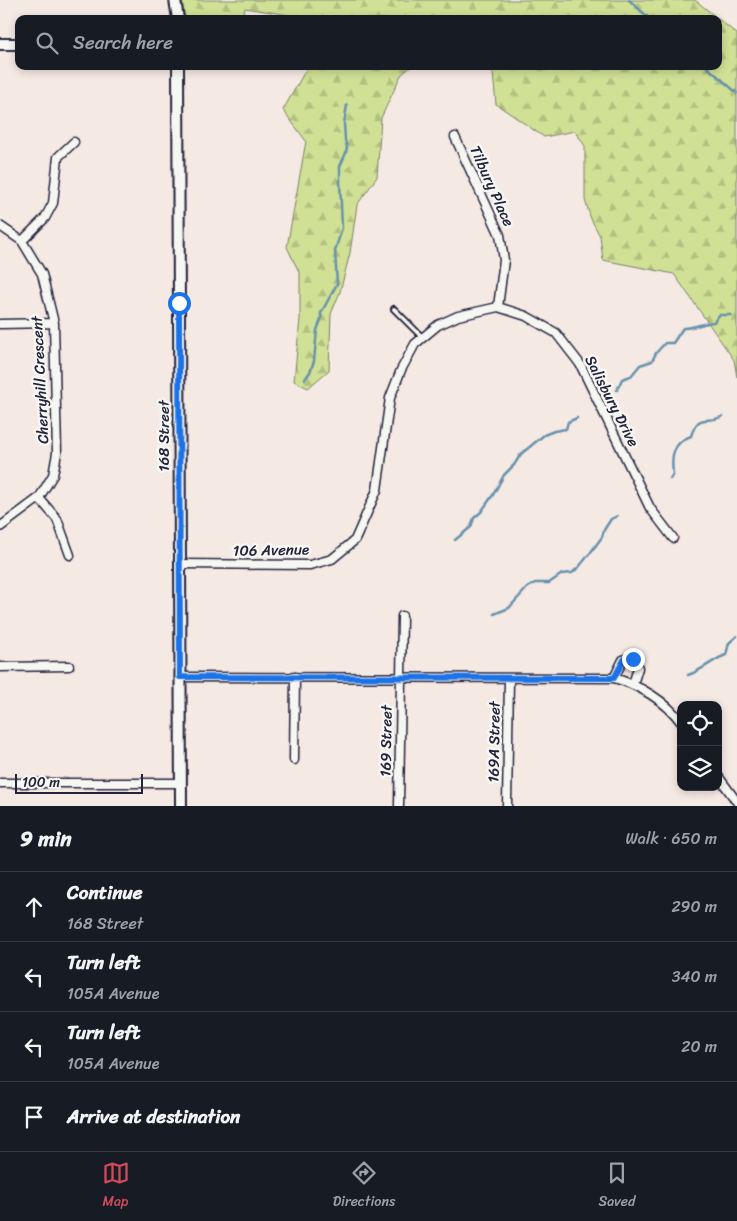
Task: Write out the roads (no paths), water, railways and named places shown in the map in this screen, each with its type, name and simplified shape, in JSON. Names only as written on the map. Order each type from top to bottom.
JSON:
[{"type":"street","points":[[176,0],[178,15]]},
{"type":"street","points":[[0,44],[15,44]]},
{"type":"street","name":"168 Street","points":[[178,70],[181,806]]},
{"type":"street","name":"Tilbury Place","points":[[455,137],[500,235],[504,260],[498,307]]},
{"type":"street","points":[[22,242],[45,218],[53,203],[58,157],[74,142]]},
{"type":"street","name":"Cherryhill Crescent","points":[[0,226],[22,242],[42,274],[54,323],[57,452],[53,474],[39,498],[0,527]]},
{"type":"street","points":[[423,338],[438,325],[458,316],[498,307]]},
{"type":"street","name":"Salisbury Drive","points":[[498,307],[526,316],[556,333],[580,364],[650,508],[673,538]]},
{"type":"street","points":[[0,324],[54,323]]},
{"type":"street","name":"106 Avenue","points":[[180,564],[310,565],[332,559],[355,540],[377,490],[390,398],[401,370],[415,344],[423,338]]},
{"type":"street","points":[[39,498],[57,519],[70,555]]},
{"type":"street","name":"169 Street","points":[[399,806],[402,616]]},
{"type":"street","points":[[614,678],[624,660],[626,658],[633,659],[636,661],[638,668],[633,684]]},
{"type":"street","points":[[0,667],[69,666]]},
{"type":"street","points":[[180,677],[614,678],[633,684],[650,694],[673,711],[677,716]]},
{"type":"street","points":[[294,760],[295,677]]},
{"type":"street","name":"169A Street","points":[[507,806],[509,678]]},
{"type":"street","points":[[722,781],[737,802]]},
{"type":"street","points":[[0,783],[181,783]]},
{"type":"lane","points":[[394,309],[423,338]]},
{"type":"waterway","points":[[629,0],[646,15]]},
{"type":"waterway","points":[[711,70],[737,93]]},
{"type":"waterway","points":[[305,379],[314,361],[317,330],[321,320],[321,313],[337,284],[335,251],[342,228],[340,166],[347,147],[344,124],[347,105]]},
{"type":"waterway","points":[[617,390],[622,379],[631,376],[640,365],[652,361],[665,343],[673,343],[683,328],[714,322],[719,315],[731,315]]},
{"type":"waterway","points":[[670,479],[673,474],[672,461],[676,446],[691,436],[694,428],[700,421],[723,416]]},
{"type":"waterway","points":[[455,540],[471,527],[474,518],[481,512],[504,475],[521,454],[544,435],[566,429],[568,422],[577,418]]},
{"type":"waterway","points":[[494,614],[509,608],[527,588],[535,583],[549,583],[562,574],[572,573],[579,567],[602,537],[611,519],[617,516]]},
{"type":"waterway","points":[[688,675],[726,655],[729,643],[737,636]]}]
